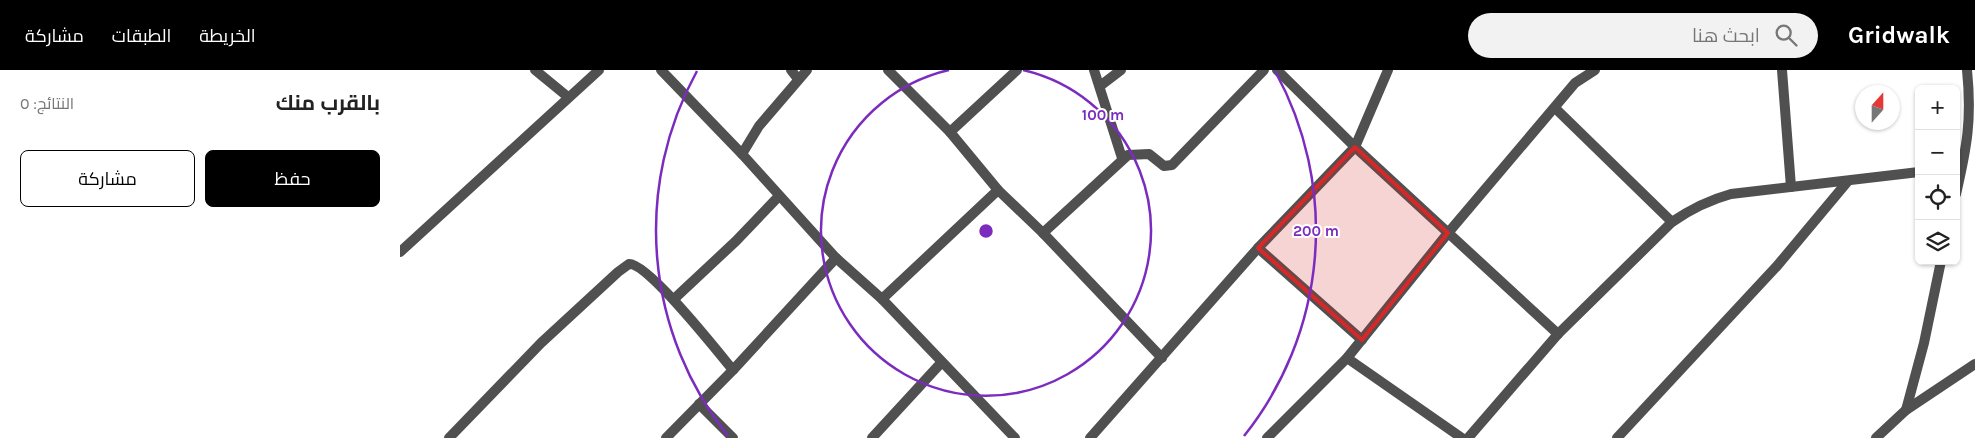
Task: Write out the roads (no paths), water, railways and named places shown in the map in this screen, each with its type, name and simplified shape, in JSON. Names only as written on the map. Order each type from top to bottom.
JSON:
[{"type":"street","points":[[535,70],[568,97]]},
{"type":"street","points":[[400,252],[599,70]]},
{"type":"street","points":[[661,70],[742,154],[836,258],[882,299],[1015,438]]},
{"type":"street","points":[[791,70],[798,80]]},
{"type":"street","points":[[742,154],[759,126],[807,70]]},
{"type":"street","points":[[888,70],[950,132],[998,190],[1043,233],[1162,358]]},
{"type":"street","points":[[950,132],[1017,70]]},
{"type":"street","points":[[1094,70],[1122,158]]},
{"type":"street","points":[[1100,86],[1121,70]]},
{"type":"street","points":[[1043,233],[1122,158],[1133,153],[1145,154],[1152,156],[1164,166],[1172,165],[1264,70]]},
{"type":"street","points":[[1277,70],[1355,147],[1558,334]]},
{"type":"street","points":[[1090,438],[1258,248],[1355,147],[1388,70]]},
{"type":"street","points":[[1267,438],[1347,358],[1448,233],[1575,83],[1595,70]]},
{"type":"street","points":[[1782,70],[1790,187]]},
{"type":"street","points":[[1960,164],[1970,124],[1967,70]]},
{"type":"street","points":[[1555,108],[1672,222]]},
{"type":"street","points":[[1468,438],[1558,334],[1672,222],[1698,206],[1715,198],[1752,190],[1915,173]]},
{"type":"street","points":[[1618,438],[1777,266],[1848,181]]},
{"type":"street","points":[[882,299],[998,190]]},
{"type":"street","points":[[674,299],[736,241],[778,196]]},
{"type":"street","points":[[1258,248],[1362,340]]},
{"type":"street","points":[[666,438],[733,370],[836,258]]},
{"type":"street","points":[[449,438],[541,344],[629,264],[638,267],[674,299],[733,370]]},
{"type":"street","points":[[1906,410],[1924,343],[1940,265]]},
{"type":"street","points":[[1347,358],[1462,438]]},
{"type":"street","points":[[872,438],[942,363]]},
{"type":"street","points":[[1876,438],[1906,410],[1975,364]]},
{"type":"street","points":[[699,404],[734,438]]}]
